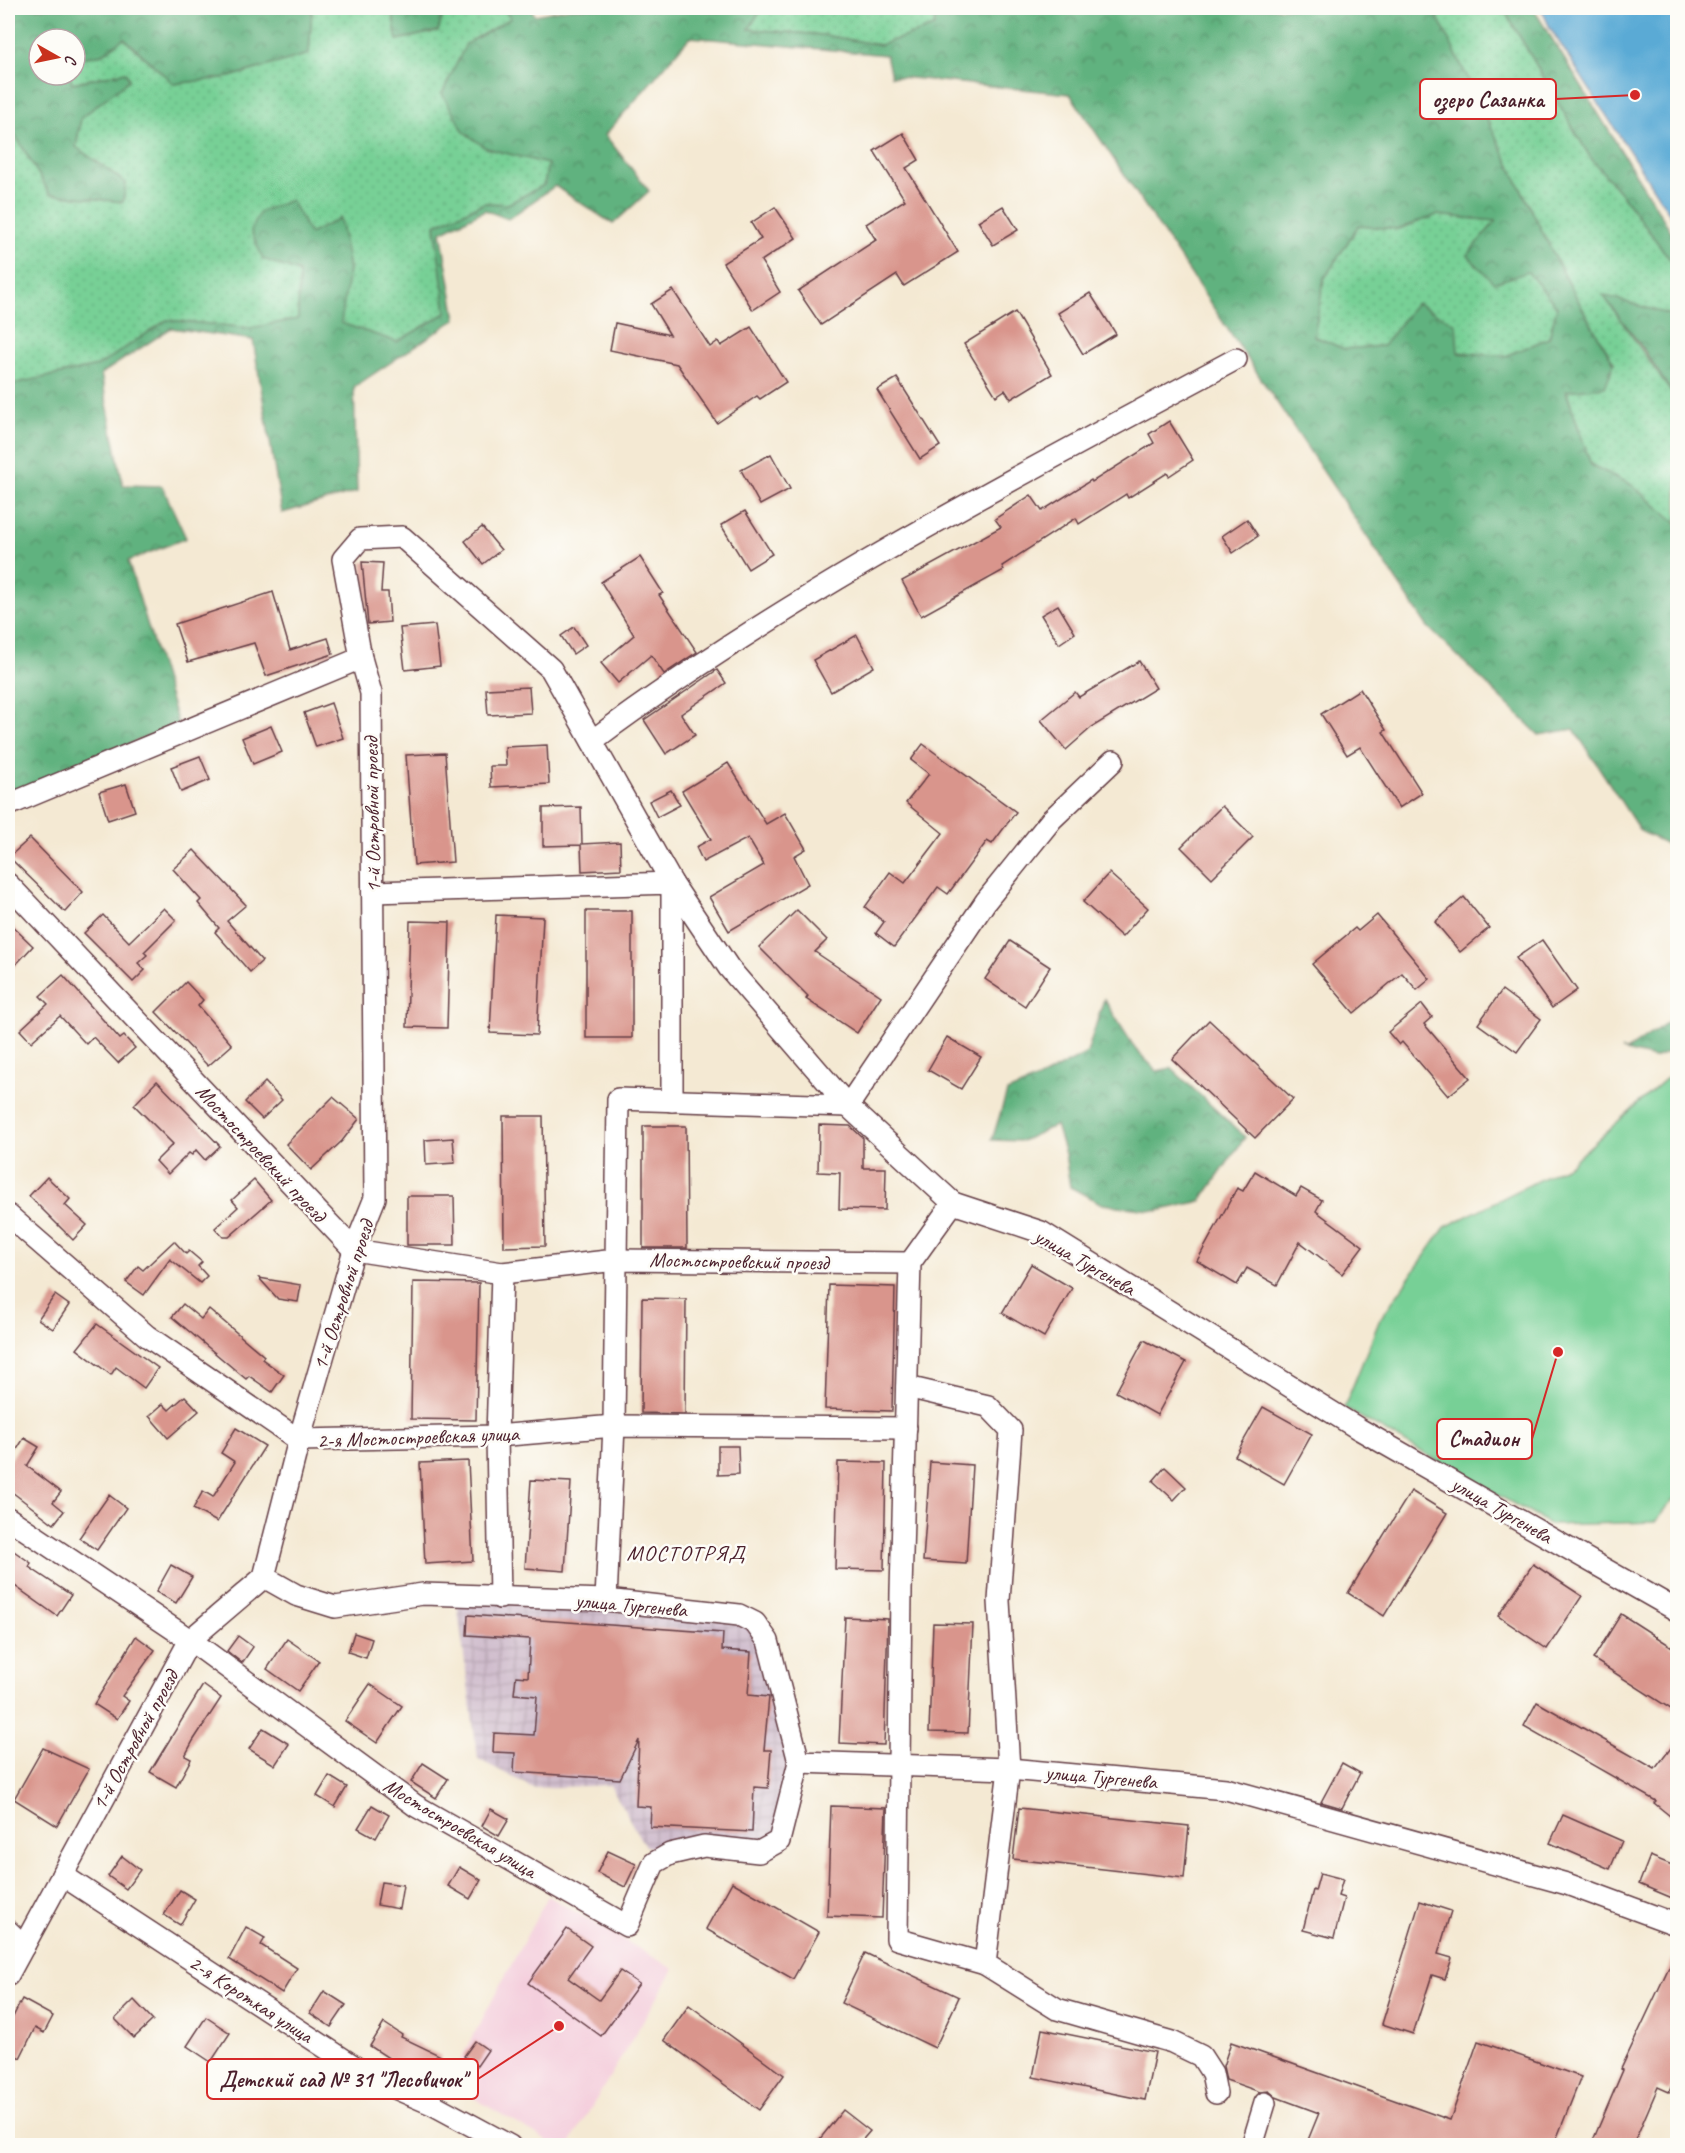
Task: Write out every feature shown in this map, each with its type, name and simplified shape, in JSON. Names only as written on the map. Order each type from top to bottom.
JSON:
[{"type":"street","points":[[1216,2093],[1212,2073],[1201,2056],[1172,2042],[1057,2009],[985,1964],[897,1939],[910,1263],[952,1203],[849,1106],[729,968],[672,883],[592,741],[740,638],[987,493],[1236,359]]},
{"type":"street","name":"1-й Островной проезд","points":[[8,1975],[190,1641],[264,1577],[298,1440],[354,1250],[375,1198],[371,693],[361,658],[343,559],[360,538],[402,537],[551,669],[592,741]]},
{"type":"street","points":[[8,805],[361,658]]},
{"type":"street","points":[[849,1106],[986,901],[1053,819],[1113,761]]},
{"type":"street","points":[[373,892],[672,883]]},
{"type":"street","points":[[672,883],[672,1101]]},
{"type":"street","name":"Мостостроевский проезд","points":[[8,884],[354,1250],[502,1273],[616,1260],[910,1263]]},
{"type":"street","points":[[606,1600],[614,1426],[618,1099],[849,1106]]},
{"type":"street","name":"улица Тургенева","points":[[952,1203],[1041,1232],[1359,1429],[1677,1611]]},
{"type":"street","name":"2-я Мостостроевская улица","points":[[8,1215],[147,1336],[298,1440],[497,1436],[614,1426],[906,1428]]},
{"type":"street","points":[[500,1598],[497,1436],[502,1273]]},
{"type":"street","points":[[907,1387],[988,1406],[1011,1430],[999,1601],[1009,1769],[985,1964]]},
{"type":"street","name":"Мостостроевская улица","points":[[8,1518],[190,1641],[416,1806],[627,1926],[654,1863],[670,1854],[704,1846],[759,1852],[779,1841],[799,1762]]},
{"type":"street","name":"улица Тургенева","points":[[264,1577],[297,1595],[335,1607],[423,1594],[606,1600],[739,1615],[755,1623],[768,1641],[799,1762],[1009,1769],[1226,1788],[1567,1884],[1677,1925]]},
{"type":"street","name":"2-я Короткая улица","points":[[62,1875],[372,2078],[432,2104],[510,2145]]},
{"type":"street","points":[[8,1931],[24,1946]]},
{"type":"street","points":[[1252,2145],[1265,2103]]},
{"type":"shaded area","points":[[456,1596],[755,1623],[799,1765],[767,1862],[645,1847],[610,1785],[533,1788],[478,1759]]},
{"type":"shaded area","points":[[548,1896],[674,1969],[569,2145],[554,2145],[448,2083]]},
{"type":"green space","points":[[8,8],[312,8],[309,54],[229,77],[174,84],[124,38],[103,54],[87,57],[87,27],[27,27],[27,87],[87,87],[87,80],[126,72],[129,80],[81,118],[76,147],[126,183],[123,202],[50,194],[16,136],[8,136]]},
{"type":"green space","points":[[312,8],[392,8],[397,40],[438,31],[445,8],[502,8],[512,18],[466,44],[486,148],[548,164],[544,185],[508,204],[484,203],[435,225],[447,313],[397,342],[340,323],[349,269],[340,219],[263,259],[299,272],[298,319],[251,328],[167,320],[98,366],[8,385],[8,136],[16,136],[50,194],[123,202],[126,183],[76,147],[81,118],[129,79],[125,72],[87,80],[87,57],[103,54],[123,38],[174,84],[229,77],[309,54]]},
{"type":"green space","points":[[392,8],[445,8],[438,31],[397,40]]},
{"type":"green space","points":[[502,8],[530,8],[535,15],[570,8],[692,8],[719,12],[721,8],[762,8],[749,29],[823,35],[880,45],[934,27],[937,8],[1433,8],[1542,232],[1614,363],[1605,387],[1566,391],[1591,465],[1630,484],[1677,523],[1677,849],[1640,831],[1574,729],[1539,735],[1427,626],[1070,94],[891,76],[886,55],[690,37],[605,135],[649,191],[613,224],[555,186],[508,219],[485,210],[441,232],[456,319],[354,387],[357,492],[282,513],[253,340],[171,328],[101,374],[123,485],[162,486],[186,538],[128,561],[178,724],[8,794],[8,385],[98,366],[167,320],[251,328],[298,319],[299,272],[263,259],[251,231],[260,212],[291,200],[310,234],[340,218],[349,269],[341,323],[397,342],[446,313],[435,225],[484,203],[508,204],[544,185],[548,164],[486,148],[464,132],[442,94],[466,44],[511,18]],"holes":[[[1437,215],[1496,221],[1467,255],[1494,283],[1528,272],[1557,307],[1549,338],[1506,356],[1458,353],[1456,324],[1416,303],[1383,346],[1344,349],[1314,336],[1324,279],[1358,226],[1399,229]]]},
{"type":"green space","points":[[762,8],[937,8],[934,27],[880,45],[823,35],[748,29]]},
{"type":"green space","points":[[1433,8],[1503,8],[1590,157],[1623,196],[1677,269],[1677,317],[1604,296],[1677,401],[1677,523],[1630,484],[1591,465],[1566,390],[1614,363],[1542,232]]},
{"type":"green space","points":[[1503,8],[1533,8],[1677,241],[1677,269],[1623,196],[1590,157]]},
{"type":"green space","points":[[1436,215],[1496,221],[1467,255],[1528,272],[1557,307],[1549,338],[1506,356],[1383,346],[1344,349],[1313,336],[1324,279],[1358,226],[1399,229]]},
{"type":"green space","points":[[1603,295],[1677,317],[1677,401],[1644,350]]},
{"type":"green space","points":[[1677,990],[1677,1049],[1654,1058],[1621,1050],[1626,1051],[1669,1021]]},
{"type":"green space","points":[[1104,999],[1136,1050],[1157,1071],[1171,1068],[1245,1137],[1201,1201],[1157,1211],[1102,1204],[1070,1187],[1065,1154],[1056,1125],[1022,1141],[992,1140],[1007,1092],[1038,1079],[1087,1053]]},
{"type":"green space","points":[[1677,1069],[1677,1495],[1655,1522],[1551,1525],[1344,1408],[1380,1319],[1445,1227],[1569,1165]]},
{"type":"water","points":[[1541,8],[1677,8],[1677,225],[1550,28]]},
{"type":"building","points":[[903,133],[919,160],[906,168],[958,252],[904,286],[897,275],[821,325],[798,291],[876,240],[866,224],[905,200],[874,151]]},
{"type":"building","points":[[1003,206],[1018,230],[993,245],[978,221]]},
{"type":"building","points":[[775,207],[796,238],[761,261],[780,292],[753,310],[723,263],[761,239],[751,223]]},
{"type":"building","points":[[673,290],[710,347],[718,341],[721,346],[751,327],[786,382],[760,399],[757,396],[717,423],[677,364],[610,350],[615,323],[670,335],[651,304]]},
{"type":"building","points":[[1090,293],[1116,334],[1083,354],[1058,313]]},
{"type":"building","points":[[1015,312],[1052,374],[1011,399],[1005,390],[996,396],[964,344]]},
{"type":"building","points":[[897,378],[940,446],[920,459],[877,390]]},
{"type":"building","points":[[1169,421],[1193,460],[1169,476],[1167,473],[1128,498],[1126,494],[1079,524],[1076,518],[1002,566],[1004,570],[921,616],[902,581],[1001,527],[995,519],[1031,495],[1042,511],[1091,480],[1092,482],[1154,443],[1149,434]]},
{"type":"building","points":[[771,454],[790,489],[760,505],[741,470]]},
{"type":"building","points":[[745,511],[772,554],[748,569],[721,525]]},
{"type":"building","points":[[1247,519],[1258,536],[1233,553],[1222,536]]},
{"type":"building","points":[[482,527],[501,550],[483,564],[465,541]]},
{"type":"building","points":[[640,557],[663,593],[659,595],[697,652],[664,674],[651,655],[618,683],[601,663],[634,635],[601,582]]},
{"type":"building","points":[[362,562],[383,563],[381,592],[388,592],[390,622],[368,624]]},
{"type":"building","points":[[273,592],[290,650],[328,638],[333,654],[266,676],[254,643],[188,662],[175,624]]},
{"type":"building","points":[[1058,605],[1075,633],[1059,644],[1041,615]]},
{"type":"building","points":[[435,625],[440,666],[405,670],[400,628]]},
{"type":"building","points":[[574,627],[586,645],[573,654],[561,636]]},
{"type":"building","points":[[857,635],[874,667],[831,692],[813,660]]},
{"type":"building","points":[[1139,661],[1156,688],[1092,727],[1066,750],[1041,720],[1075,692],[1079,697]]},
{"type":"building","points":[[717,670],[726,683],[681,714],[695,735],[666,754],[644,720]]},
{"type":"building","points":[[529,687],[531,713],[488,715],[486,689]]},
{"type":"building","points":[[1360,689],[1386,730],[1383,732],[1422,793],[1399,808],[1360,747],[1347,755],[1321,714]]},
{"type":"building","points":[[331,703],[343,738],[316,747],[304,713]]},
{"type":"building","points":[[271,726],[282,752],[253,764],[242,738]]},
{"type":"building","points":[[923,744],[1016,812],[992,844],[987,841],[948,894],[938,887],[894,947],[876,933],[884,922],[865,907],[890,872],[905,883],[943,833],[906,803],[929,774],[911,760]]},
{"type":"building","points":[[547,745],[549,784],[491,787],[490,766],[506,766],[505,747]]},
{"type":"building","points":[[445,753],[453,862],[414,865],[406,755]]},
{"type":"building","points":[[200,756],[210,780],[181,792],[171,767]]},
{"type":"building","points":[[728,763],[766,824],[785,813],[806,849],[794,856],[808,884],[729,931],[709,897],[764,865],[748,838],[703,862],[696,847],[711,839],[682,791]]},
{"type":"building","points":[[126,784],[135,811],[108,820],[99,792]]},
{"type":"building","points":[[671,790],[680,805],[657,817],[649,801]]},
{"type":"building","points":[[1222,806],[1253,837],[1212,878],[1181,847]]},
{"type":"building","points":[[581,807],[582,844],[620,842],[621,869],[582,871],[581,845],[543,846],[543,808]]},
{"type":"building","points":[[30,838],[83,892],[65,912],[9,857]]},
{"type":"building","points":[[194,850],[246,905],[227,921],[262,961],[250,972],[215,932],[219,928],[198,903],[201,900],[173,869]]},
{"type":"building","points":[[1109,873],[1148,908],[1122,937],[1083,902]]},
{"type":"building","points":[[1464,897],[1489,928],[1460,952],[1435,922]]},
{"type":"building","points":[[164,908],[176,920],[144,952],[147,955],[138,963],[145,970],[133,982],[84,933],[103,915],[129,942]]},
{"type":"building","points":[[797,910],[827,940],[815,952],[881,996],[857,1033],[806,999],[808,996],[759,947]]},
{"type":"building","points":[[586,911],[632,911],[632,1038],[586,1038]]},
{"type":"building","points":[[496,915],[543,917],[537,1035],[490,1033]]},
{"type":"building","points":[[1377,915],[1430,979],[1417,990],[1402,973],[1354,1013],[1312,964],[1355,928],[1358,931]]},
{"type":"building","points":[[410,921],[450,922],[447,1028],[407,1027]]},
{"type":"building","points":[[8,922],[33,946],[8,973]]},
{"type":"building","points":[[1542,940],[1577,990],[1552,1008],[1516,958]]},
{"type":"building","points":[[1010,941],[1050,967],[1025,1006],[985,979]]},
{"type":"building","points":[[63,975],[120,1039],[124,1036],[135,1048],[118,1063],[93,1037],[86,1044],[60,1016],[31,1042],[20,1030],[48,1004],[40,996]]},
{"type":"building","points":[[186,982],[203,1000],[198,1006],[232,1045],[208,1066],[156,1012]]},
{"type":"building","points":[[1502,990],[1541,1019],[1517,1052],[1478,1024]]},
{"type":"building","points":[[1422,1004],[1432,1017],[1424,1024],[1470,1078],[1448,1096],[1402,1042],[1399,1045],[1388,1032]]},
{"type":"building","points":[[1209,1020],[1293,1099],[1255,1138],[1172,1059]]},
{"type":"building","points":[[947,1037],[981,1057],[961,1089],[928,1070]]},
{"type":"building","points":[[157,1081],[220,1146],[205,1160],[196,1150],[192,1155],[189,1153],[168,1174],[156,1161],[173,1144],[134,1105]]},
{"type":"building","points":[[265,1082],[282,1100],[262,1119],[245,1102]]},
{"type":"building","points":[[333,1097],[359,1119],[342,1141],[311,1170],[286,1144]]},
{"type":"building","points":[[503,1116],[543,1116],[545,1246],[504,1247]]},
{"type":"building","points":[[819,1125],[850,1126],[863,1138],[863,1168],[886,1168],[885,1210],[839,1209],[840,1173],[818,1172]]},
{"type":"building","points":[[643,1126],[686,1126],[687,1248],[643,1248]]},
{"type":"building","points":[[453,1138],[455,1163],[426,1165],[425,1140]]},
{"type":"building","points":[[1255,1171],[1296,1196],[1301,1188],[1322,1200],[1316,1211],[1363,1246],[1342,1274],[1300,1242],[1277,1285],[1247,1268],[1237,1285],[1197,1261],[1237,1188],[1243,1191]]},
{"type":"building","points":[[47,1177],[70,1199],[65,1205],[87,1225],[73,1240],[29,1196]]},
{"type":"building","points":[[254,1180],[271,1200],[229,1237],[223,1237],[215,1228],[238,1207],[232,1200]]},
{"type":"building","points":[[407,1196],[454,1196],[455,1245],[407,1245]]},
{"type":"building","points":[[174,1241],[186,1254],[189,1251],[202,1262],[198,1266],[207,1276],[200,1283],[170,1259],[144,1295],[126,1282],[138,1266],[143,1270]]},
{"type":"building","points":[[1031,1264],[1072,1288],[1044,1337],[1002,1313]]},
{"type":"building","points":[[259,1278],[301,1285],[298,1302],[278,1299]]},
{"type":"building","points":[[413,1282],[479,1283],[476,1420],[411,1419]]},
{"type":"building","points":[[829,1285],[895,1287],[892,1411],[825,1409]]},
{"type":"building","points":[[55,1295],[69,1305],[53,1329],[38,1319]]},
{"type":"building","points":[[642,1298],[686,1299],[685,1414],[641,1413]]},
{"type":"building","points":[[183,1304],[201,1319],[209,1309],[264,1356],[262,1359],[284,1375],[272,1392],[249,1376],[246,1379],[172,1317]]},
{"type":"building","points":[[97,1324],[158,1368],[144,1388],[116,1367],[111,1375],[77,1349]]},
{"type":"building","points":[[1144,1340],[1186,1362],[1157,1415],[1116,1392]]},
{"type":"building","points":[[185,1396],[199,1411],[168,1438],[149,1416],[163,1404],[169,1410]]},
{"type":"building","points":[[1263,1407],[1312,1434],[1284,1484],[1235,1456]]},
{"type":"building","points":[[236,1428],[265,1446],[217,1522],[193,1509],[203,1491],[213,1497],[235,1462],[221,1453]]},
{"type":"building","points":[[24,1438],[39,1447],[27,1466],[61,1492],[53,1502],[64,1511],[54,1524],[8,1489],[8,1464]]},
{"type":"building","points":[[718,1446],[738,1446],[739,1474],[718,1475]]},
{"type":"building","points":[[468,1461],[473,1561],[425,1564],[420,1463]]},
{"type":"building","points":[[838,1462],[886,1463],[884,1570],[835,1569]]},
{"type":"building","points":[[930,1462],[972,1465],[966,1564],[923,1561]]},
{"type":"building","points":[[1165,1467],[1186,1487],[1174,1500],[1153,1481]]},
{"type":"building","points":[[531,1480],[571,1482],[565,1571],[525,1568]]},
{"type":"building","points":[[1411,1491],[1447,1513],[1384,1616],[1348,1593]]},
{"type":"building","points":[[109,1495],[126,1508],[97,1550],[79,1538]]},
{"type":"building","points":[[8,1547],[31,1563],[29,1567],[71,1595],[57,1616],[8,1581]]},
{"type":"building","points":[[1533,1564],[1582,1596],[1547,1649],[1498,1616]]},
{"type":"building","points":[[171,1565],[192,1577],[176,1603],[156,1592]]},
{"type":"building","points":[[1621,1614],[1677,1650],[1677,1713],[1593,1659]]},
{"type":"building","points":[[468,1615],[723,1633],[722,1650],[751,1652],[748,1695],[769,1697],[764,1750],[771,1750],[768,1788],[754,1787],[752,1832],[650,1827],[651,1807],[636,1806],[639,1740],[620,1779],[514,1772],[515,1753],[493,1752],[494,1733],[534,1735],[537,1696],[514,1694],[516,1676],[528,1677],[530,1639],[467,1635]]},
{"type":"building","points":[[845,1617],[888,1619],[884,1745],[839,1743]]},
{"type":"building","points":[[933,1623],[973,1624],[968,1733],[929,1732]]},
{"type":"building","points":[[354,1633],[372,1639],[366,1658],[348,1652]]},
{"type":"building","points":[[136,1636],[155,1650],[122,1696],[129,1701],[117,1719],[94,1704]]},
{"type":"building","points":[[238,1636],[253,1647],[242,1663],[227,1651]]},
{"type":"building","points":[[287,1639],[319,1661],[298,1691],[267,1669]]},
{"type":"building","points":[[370,1684],[402,1706],[377,1743],[345,1721]]},
{"type":"building","points":[[203,1685],[221,1698],[185,1756],[191,1759],[176,1787],[150,1772]]},
{"type":"building","points":[[1537,1702],[1655,1769],[1677,1740],[1677,1806],[1670,1816],[1654,1803],[1656,1801],[1524,1726]]},
{"type":"building","points":[[263,1728],[289,1744],[275,1765],[249,1749]]},
{"type":"building","points":[[43,1748],[89,1769],[57,1826],[14,1799]]},
{"type":"building","points":[[423,1763],[448,1779],[436,1798],[411,1782]]},
{"type":"building","points":[[1342,1763],[1360,1773],[1342,1808],[1321,1802]]},
{"type":"building","points":[[329,1776],[347,1787],[335,1807],[317,1796]]},
{"type":"building","points":[[372,1805],[389,1815],[376,1838],[358,1828]]},
{"type":"building","points":[[831,1806],[886,1808],[882,1918],[827,1916]]},
{"type":"building","points":[[1019,1808],[1189,1826],[1184,1878],[1013,1859]]},
{"type":"building","points":[[491,1809],[509,1819],[499,1836],[482,1826]]},
{"type":"building","points":[[1563,1815],[1622,1841],[1610,1869],[1550,1843]]},
{"type":"building","points":[[608,1851],[636,1864],[625,1887],[597,1873]]},
{"type":"building","points":[[122,1856],[140,1870],[126,1889],[108,1876]]},
{"type":"building","points":[[1650,1856],[1677,1867],[1677,1900],[1639,1884]]},
{"type":"building","points":[[459,1867],[481,1880],[470,1899],[448,1886]]},
{"type":"building","points":[[1320,1873],[1343,1879],[1338,1896],[1344,1898],[1334,1938],[1303,1930],[1313,1890],[1315,1891]]},
{"type":"building","points":[[381,1882],[403,1885],[399,1909],[377,1905]]},
{"type":"building","points":[[732,1882],[819,1932],[793,1979],[706,1929]]},
{"type":"building","points":[[180,1890],[195,1899],[180,1925],[164,1915]]},
{"type":"building","points":[[1420,1901],[1451,1911],[1438,1954],[1452,1958],[1445,1979],[1432,1975],[1413,2034],[1382,2024]]},
{"type":"building","points":[[246,1927],[265,1938],[261,1945],[297,1968],[282,1993],[229,1959]]},
{"type":"building","points":[[567,1929],[591,1946],[568,1978],[599,2000],[620,1971],[639,1984],[601,2036],[528,1983]]},
{"type":"building","points":[[1677,1950],[1677,2074],[1669,2092],[1658,2087],[1633,2145],[1591,2145],[1623,2070],[1621,2069]]},
{"type":"building","points":[[865,1953],[959,1997],[935,2048],[841,2003]]},
{"type":"building","points":[[324,1991],[346,2005],[331,2027],[310,2013]]},
{"type":"building","points":[[22,1999],[53,2016],[44,2033],[35,2028],[20,2058],[8,2051],[8,2027]]},
{"type":"building","points":[[134,2000],[153,2020],[134,2038],[115,2019]]},
{"type":"building","points":[[689,2005],[784,2075],[759,2110],[664,2040]]},
{"type":"building","points":[[206,2017],[230,2033],[211,2062],[187,2046]]},
{"type":"building","points":[[384,2023],[402,2035],[401,2037],[441,2056],[427,2084],[402,2072],[404,2068],[370,2046]]},
{"type":"building","points":[[1042,2029],[1155,2052],[1145,2100],[1033,2077]]},
{"type":"building","points":[[475,2041],[488,2050],[477,2066],[464,2056]]},
{"type":"building","points":[[1478,2041],[1581,2077],[1554,2145],[1306,2145],[1319,2113],[1276,2097],[1269,2091],[1260,2092],[1226,2080],[1223,2066],[1231,2042],[1450,2120]]},
{"type":"building","points":[[843,2110],[870,2131],[858,2145],[815,2145]]},
{"type":"place","name":"озеро Сазанка","points":[[1635,95]]},
{"type":"place","name":"Стадион","points":[[1558,1352]]},
{"type":"place","name":"Детский сад № 31 \"Лесовичок\"","points":[[559,2026]]},
{"type":"district","name":"МОСТОТРЯД","points":[[686,1553]]}]
